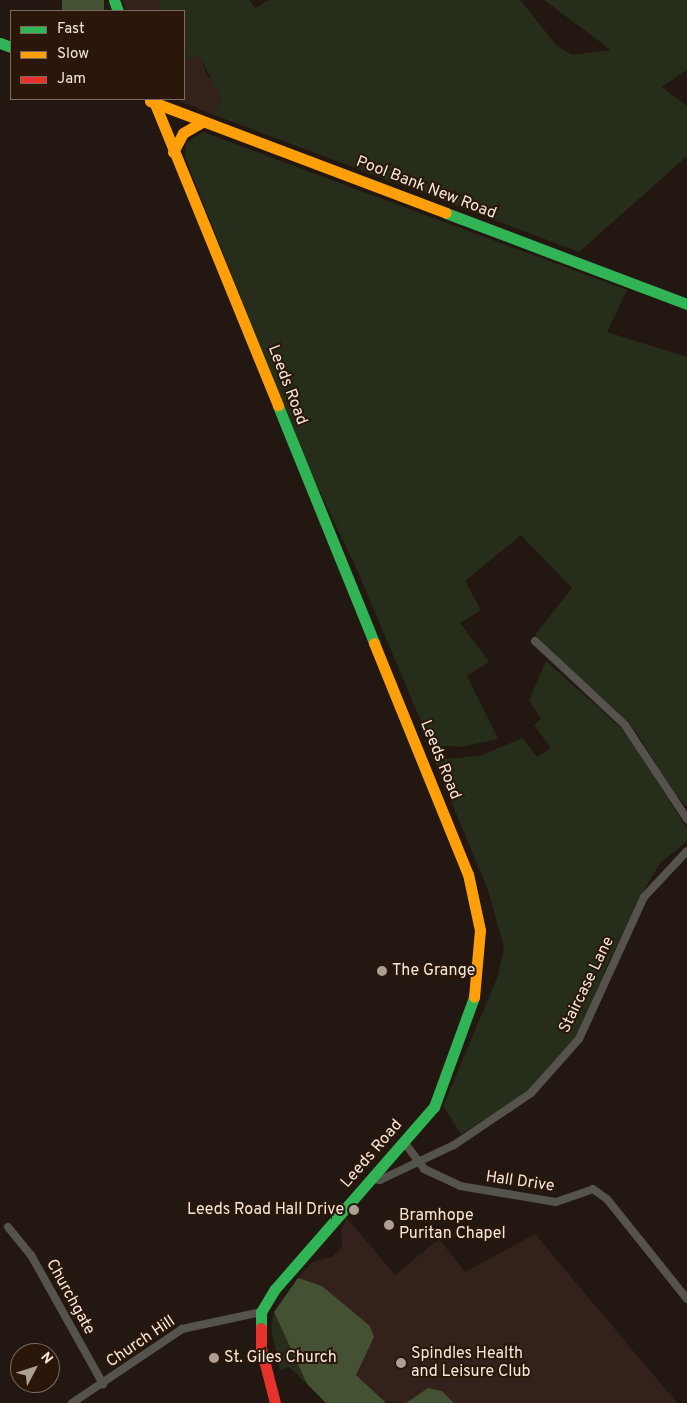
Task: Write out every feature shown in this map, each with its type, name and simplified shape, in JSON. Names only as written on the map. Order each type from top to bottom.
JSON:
[{"type":"highway","name":"Pool Bank New Road","points":[[150,100],[202,122],[687,304]]},
{"type":"highway","name":"Leeds Road","points":[[150,100],[346,564],[468,874],[480,930],[474,1000],[458,1052],[434,1107],[275,1289],[261,1312]]},
{"type":"highway","points":[[173,152],[183,133],[202,122]]},
{"type":"highway","points":[[261,1312],[261,1348],[275,1403]]},
{"type":"street","points":[[535,641],[625,725],[687,819]]},
{"type":"street","name":"Staircase Lane","points":[[372,1179],[380,1180],[474,1134],[531,1093],[579,1039],[644,897],[687,850]]},
{"type":"street","name":"Hall Drive","points":[[404,1142],[417,1162],[437,1178],[510,1197],[556,1202],[593,1189],[607,1199],[687,1299]]},
{"type":"street","name":"Churchgate","points":[[8,1227],[31,1254],[103,1384]]},
{"type":"street","name":"Church Hill","points":[[72,1403],[103,1384],[182,1329],[261,1312]]},
{"type":"shaded area","points":[[122,0],[158,0],[163,10],[127,10]]},
{"type":"shaded area","points":[[185,52],[188,59],[199,54],[208,78],[212,77],[222,100],[214,115],[177,100],[185,100]]},
{"type":"shaded area","points":[[347,1218],[395,1275],[439,1239],[465,1272],[535,1234],[677,1403],[454,1403],[442,1391],[428,1388],[406,1403],[382,1401],[356,1375],[370,1326],[298,1278],[312,1262],[332,1257],[342,1247],[341,1230]]},
{"type":"green space","points":[[62,0],[104,0],[104,10],[62,10]]},
{"type":"green space","points":[[158,0],[249,0],[255,8],[269,0],[520,0],[557,46],[572,55],[611,50],[544,0],[687,0],[687,69],[662,87],[687,106],[687,156],[579,252],[214,115],[222,100],[199,55],[188,59],[185,52],[185,10],[163,10]]},
{"type":"green space","points":[[203,132],[627,290],[607,332],[687,357],[687,806],[673,793],[637,733],[535,635],[572,588],[521,535],[465,581],[481,610],[460,623],[489,662],[467,676],[498,739],[461,747],[431,745],[358,572],[306,462],[185,157],[186,143]]},
{"type":"green space","points":[[546,661],[627,733],[687,829],[687,841],[660,863],[644,890],[606,967],[581,1032],[526,1094],[461,1134],[443,1106],[498,976],[504,947],[488,890],[434,760],[479,756],[523,738],[537,757],[551,748],[534,725],[541,719],[529,700]]},
{"type":"green space","points":[[298,1278],[322,1286],[370,1326],[374,1337],[356,1375],[386,1403],[326,1403],[307,1384],[274,1312]]},
{"type":"green space","points":[[274,1312],[307,1384],[289,1367],[280,1370],[271,1328]]},
{"type":"green space","points":[[428,1388],[442,1391],[454,1403],[406,1403]]},
{"type":"traffic: fast","points":[[114,0],[118,10]]},
{"type":"traffic: fast","points":[[0,43],[10,47]]},
{"type":"traffic: fast","points":[[446,213],[687,304]]},
{"type":"traffic: fast","points":[[278,406],[374,643]]},
{"type":"traffic: fast","points":[[261,1328],[261,1312],[275,1289],[434,1107],[474,997]]},
{"type":"traffic: slow","points":[[153,100],[278,406]]},
{"type":"traffic: slow","points":[[150,101],[446,213]]},
{"type":"traffic: slow","points":[[173,152],[183,133],[202,122]]},
{"type":"traffic: slow","points":[[374,643],[468,874],[480,930],[474,997]]},
{"type":"traffic: jam","points":[[261,1328],[261,1348],[275,1403]]},
{"type":"place","name":"The Grange","points":[[382,971]]},
{"type":"place","name":"Leeds Road Hall Drive","points":[[354,1210]]},
{"type":"place","name":"Bramhope Puritan Chapel","points":[[389,1225]]},
{"type":"place","name":"St. Giles Church","points":[[214,1358]]},
{"type":"place","name":"Spindles Health and Leisure Club","points":[[401,1363]]}]
